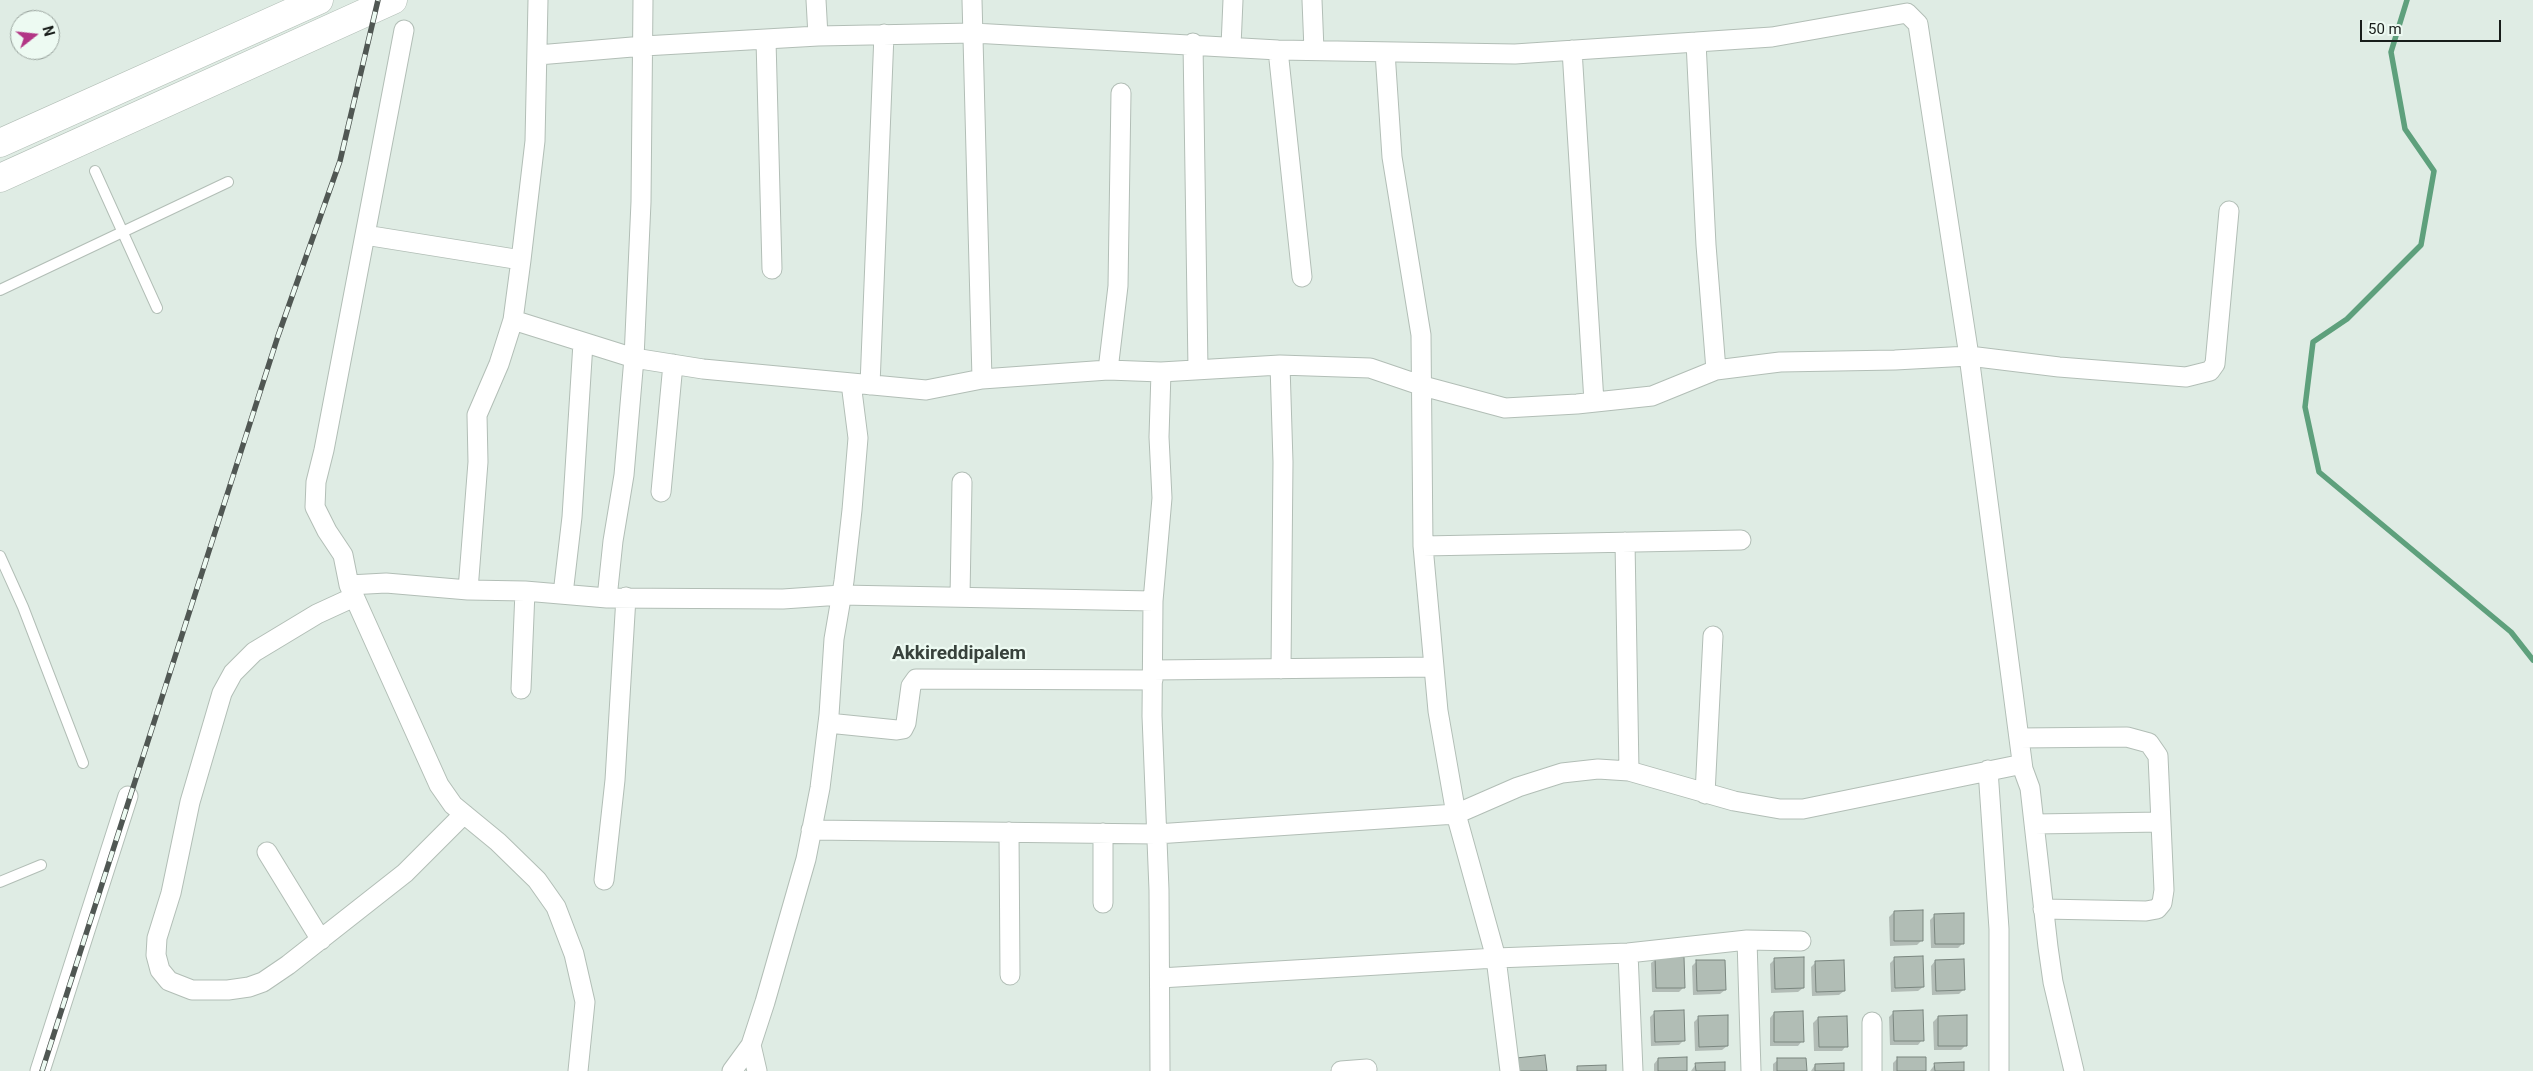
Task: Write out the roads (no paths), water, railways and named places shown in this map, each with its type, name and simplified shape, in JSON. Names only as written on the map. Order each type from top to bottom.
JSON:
[{"type":"main road","points":[[0,142],[319,0]]},
{"type":"main road","points":[[0,178],[392,0]]},
{"type":"street","points":[[468,590],[478,462],[477,415],[499,364],[513,320],[521,260],[534,140],[538,56],[538,0]]},
{"type":"street","points":[[607,598],[613,541],[624,475],[634,358],[640,229],[644,46],[643,0]]},
{"type":"street","points":[[816,0],[818,36]]},
{"type":"street","points":[[972,0],[982,379]]},
{"type":"street","points":[[1231,46],[1232,0]]},
{"type":"street","points":[[1312,0],[1314,50]]},
{"type":"street","points":[[538,56],[644,46],[818,36],[973,33],[1192,43],[1278,50],[1516,54],[1772,37],[1906,7],[1918,24],[1969,356],[2023,769],[2030,788],[2053,982],[2074,1071]]},
{"type":"street","points":[[404,30],[324,450],[316,482],[316,507],[326,531],[343,555],[351,591],[440,785],[453,805],[498,842],[537,880],[556,907],[574,954],[586,1002],[578,1071]]},
{"type":"street","points":[[870,385],[884,34]]},
{"type":"street","points":[[766,40],[772,269]]},
{"type":"street","points":[[1696,42],[1706,245],[1716,370]]},
{"type":"street","points":[[1192,43],[1198,370]]},
{"type":"street","points":[[1278,50],[1302,276]]},
{"type":"street","points":[[1572,50],[1594,402]]},
{"type":"street","points":[[1385,52],[1392,157],[1402,224],[1417,300],[1421,335],[1423,386],[1423,546],[1438,711],[1456,814],[1496,958],[1510,1071]]},
{"type":"street","points":[[1108,370],[1118,286],[1121,93]]},
{"type":"street","points":[[513,320],[634,358],[673,364],[926,390],[982,379],[1108,370],[1160,372],[1280,365],[1370,368],[1423,386],[1505,408],[1652,396],[1716,370],[1780,362],[1895,360],[1969,356],[2145,375],[2186,377],[2210,371],[2215,364],[2219,337],[2229,211]]},
{"type":"street","points":[[365,234],[521,260]]},
{"type":"street","points":[[563,594],[572,517],[583,343]]},
{"type":"street","points":[[661,492],[673,364]]},
{"type":"street","points":[[1280,365],[1283,462],[1281,669]]},
{"type":"street","points":[[1160,372],[1159,437],[1162,498],[1153,601],[1160,1071]]},
{"type":"street","points":[[732,1071],[751,1045],[806,859],[820,788],[828,723],[834,640],[852,510],[858,438],[851,383]]},
{"type":"street","points":[[960,597],[962,482]]},
{"type":"street","points":[[1423,546],[1741,540]]},
{"type":"street","points":[[1625,542],[1629,771]]},
{"type":"street","points":[[464,814],[405,873],[321,940],[263,982],[228,990],[192,990],[169,980],[160,970],[156,955],[157,938],[171,893],[190,802],[222,692],[233,673],[254,652],[351,591],[386,583],[607,598],[782,599],[841,595],[1153,601]]},
{"type":"street","points":[[522,689],[525,591]]},
{"type":"street","points":[[604,880],[616,770],[626,598]]},
{"type":"street","points":[[1705,794],[1713,636]]},
{"type":"street","points":[[828,723],[902,729],[906,723],[911,686],[916,680],[1153,675],[1281,669],[1434,667]]},
{"type":"street","points":[[2019,738],[2127,737],[2149,743],[2158,756],[2164,890],[2162,903],[2157,909],[2146,911],[2043,909]]},
{"type":"street","points":[[811,830],[1156,834],[1456,814],[1518,788],[1562,773],[1598,769],[1629,771],[1705,794],[1780,809],[1803,809],[1851,801],[2009,766],[2018,766],[2023,769]]},
{"type":"street","points":[[1988,770],[1999,929],[1999,1071]]},
{"type":"street","points":[[40,1071],[128,796]]},
{"type":"street","points":[[2035,824],[2161,822]]},
{"type":"street","points":[[1009,832],[1010,975]]},
{"type":"street","points":[[1102,903],[1103,833]]},
{"type":"street","points":[[267,852],[321,940]]},
{"type":"street","points":[[1160,978],[1496,958],[1628,953],[1747,940],[1801,941]]},
{"type":"street","points":[[1747,940],[1752,1071]]},
{"type":"street","points":[[1628,953],[1633,1071]]},
{"type":"street","points":[[1872,1022],[1872,1071]]},
{"type":"street","points":[[751,1045],[757,1071]]},
{"type":"street","points":[[1341,1071],[1367,1069]]},
{"type":"lane","points":[[94,171],[158,308]]},
{"type":"lane","points":[[0,290],[228,182]]},
{"type":"lane","points":[[0,556],[24,607],[83,763]]},
{"type":"lane","points":[[0,882],[41,864]]},
{"type":"waterway","points":[[2407,0],[2391,52],[2405,129],[2434,171],[2421,245],[2347,319],[2313,342],[2305,407],[2319,472],[2511,632],[2533,660]]},
{"type":"railway","points":[[42,1071],[278,336],[340,161],[378,0]]},
{"type":"district","name":"Akkireddipalem","points":[[959,654]]}]
